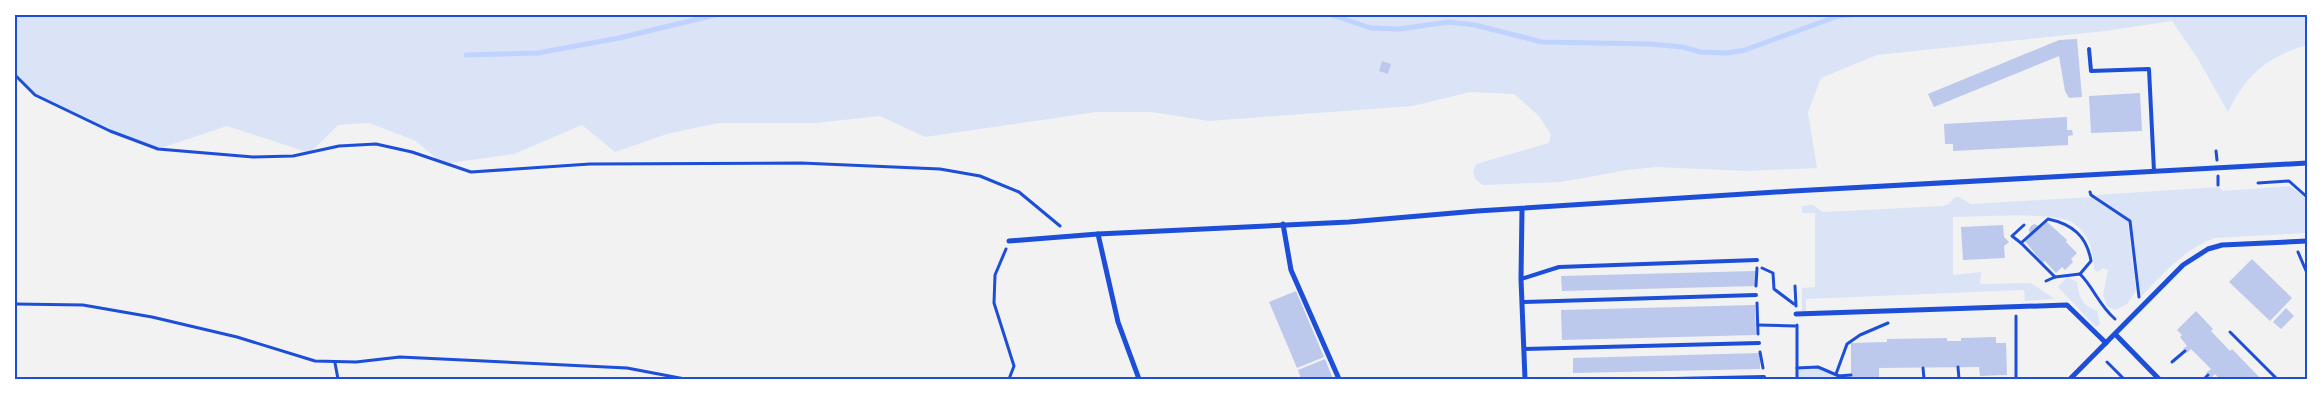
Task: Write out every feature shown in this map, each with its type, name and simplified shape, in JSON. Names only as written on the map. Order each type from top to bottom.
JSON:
[{"type":"street","points":[[1009,241],[1098,234],[1350,222],[1793,191],[2307,163]]},
{"type":"street","points":[[1522,209],[1521,278],[1525,379]]},
{"type":"street","points":[[1283,224],[1290,270],[1339,379]]},
{"type":"street","points":[[1098,234],[1118,322],[1139,379]]},
{"type":"street","points":[[2070,379],[2183,265],[2208,249],[2222,245],[2307,241]]},
{"type":"street","points":[[1796,314],[2067,305],[2106,342]]},
{"type":"street","points":[[2115,334],[2159,379]]},
{"type":"lane","points":[[2089,49],[2091,71],[2149,69],[2154,171]]},
{"type":"lane","points":[[1521,278],[1559,267],[1757,260]]},
{"type":"lane","points":[[1522,302],[1756,295]]},
{"type":"lane","points":[[1524,349],[1759,342]]},
{"type":"lane","points":[[1674,379],[1764,377]]},
{"type":"path","points":[[15,75],[36,95],[110,131],[158,149],[261,157],[293,156],[339,146],[376,144],[412,152],[471,172],[600,164],[800,163],[940,169],[980,176],[1018,192],[1072,236]]},
{"type":"path","points":[[2258,183],[2289,181],[2307,197]]},
{"type":"path","points":[[2090,192],[2091,195],[2130,221],[2140,307]]},
{"type":"path","points":[[2021,244],[2048,219],[2063,222],[2077,232],[2089,250],[2091,261],[2080,274],[2055,277],[2046,281]]},
{"type":"path","points":[[2024,226],[2012,236],[2055,277]]},
{"type":"path","points":[[1009,241],[995,275],[994,302],[1014,366],[1009,379]]},
{"type":"path","points":[[2298,252],[2307,273]]},
{"type":"path","points":[[1764,377],[1759,342],[1756,295],[1757,266],[1774,273],[1774,290],[1796,305]]},
{"type":"path","points":[[2080,274],[2086,280],[2099,304],[2122,326]]},
{"type":"path","points":[[1795,286],[1797,379]]},
{"type":"path","points":[[15,304],[83,305],[152,317],[237,337],[315,361],[335,363],[400,357],[627,368],[685,379]]},
{"type":"path","points":[[2007,317],[2017,316],[2016,379]]},
{"type":"path","points":[[1870,324],[1898,322]]},
{"type":"path","points":[[1838,376],[1847,344],[1860,335],[1888,323]]},
{"type":"path","points":[[1758,324],[1806,326]]},
{"type":"path","points":[[2230,332],[2277,379]]},
{"type":"path","points":[[2172,362],[2185,351]]},
{"type":"path","points":[[2107,362],[2124,379]]},
{"type":"path","points":[[335,363],[338,379]]},
{"type":"path","points":[[1797,368],[1818,367],[1838,376],[1851,375]]},
{"type":"path","points":[[1958,367],[1959,379]]},
{"type":"path","points":[[1923,368],[1924,379]]},
{"type":"path","points":[[2204,379],[2208,375]]},
{"type":"shaded area","points":[[15,15],[2307,15],[2307,45],[2280,55],[2259,69],[2242,88],[2228,112],[2198,59],[2172,21],[2105,31],[1877,55],[1821,78],[1808,112],[1817,168],[1746,171],[1656,167],[1627,170],[1561,182],[1483,185],[1476,180],[1473,172],[1476,164],[1549,143],[1551,135],[1539,116],[1514,94],[1470,92],[1413,106],[1209,121],[1151,112],[1096,112],[925,137],[880,116],[816,123],[718,123],[667,134],[615,152],[582,125],[514,154],[443,164],[416,141],[369,123],[338,125],[310,153],[227,126],[158,149],[110,131],[35,95],[15,74]]},
{"type":"shaded area","points":[[2290,186],[2307,199],[2307,233],[2214,238],[2184,256],[2166,271],[2141,297],[2131,220],[2095,195],[2219,187],[2223,191]]},
{"type":"shaded area","points":[[1955,197],[1959,197],[1971,204],[2091,197],[2128,222],[2136,291],[2127,304],[2115,310],[2107,306],[2103,295],[2108,270],[2103,268],[2098,272],[2094,270],[2093,256],[2087,238],[2079,227],[2064,219],[2033,216],[1953,217],[1953,275],[1981,272],[1980,284],[2031,283],[2055,299],[2025,301],[2024,290],[1806,299],[1806,311],[1802,311],[1802,288],[1815,287],[1815,213],[1802,213],[1802,206],[1813,205],[1823,212],[1943,206],[1949,204]]},
{"type":"shaded area","points":[[2067,277],[2077,282],[2082,300],[2097,311],[2100,324],[2096,327],[2058,287]]},
{"type":"shaded area","points":[[1818,367],[1839,376],[1838,379],[1797,379],[1797,368]]},
{"type":"building","points":[[2077,39],[2082,97],[2069,98],[2065,91],[2059,56],[1934,107],[1928,94],[2059,40]]},
{"type":"building","points":[[1382,61],[1391,64],[1388,74],[1379,71]]},
{"type":"building","points":[[2140,93],[2142,131],[2091,133],[2089,96]]},
{"type":"building","points":[[2067,117],[2067,130],[2072,130],[2073,135],[2068,136],[2068,145],[1953,151],[1953,144],[1945,144],[1944,124]]},
{"type":"building","points":[[2045,220],[2067,240],[2066,242],[2077,253],[2071,259],[2073,262],[2065,270],[2062,267],[2056,273],[2045,261],[2043,263],[2024,240],[2030,234],[2029,229],[2031,226],[2034,224],[2039,226]]},
{"type":"building","points":[[2003,225],[2004,237],[2009,242],[2004,246],[2005,258],[1963,260],[1961,227]]},
{"type":"building","points":[[2252,259],[2292,298],[2270,321],[2229,282]]},
{"type":"building","points":[[1756,271],[1756,286],[1562,291],[1561,276]]},
{"type":"building","points":[[1296,291],[1324,357],[1297,368],[1269,302]]},
{"type":"building","points":[[1755,305],[1756,335],[1562,340],[1561,310]]},
{"type":"building","points":[[2286,308],[2294,316],[2281,329],[2273,322]]},
{"type":"building","points":[[2196,311],[2213,329],[2211,331],[2230,351],[2232,349],[2260,378],[2265,379],[2220,379],[2215,374],[2211,378],[2206,373],[2211,369],[2191,349],[2187,353],[2183,349],[2187,346],[2180,337],[2182,335],[2177,330]]},
{"type":"building","points":[[1996,337],[1996,343],[2006,343],[2007,375],[1980,376],[1979,367],[1879,368],[1879,379],[1851,379],[1851,343],[1887,342],[1887,339],[1947,338],[1947,341],[1961,341],[1961,338]]},
{"type":"building","points":[[1760,353],[1760,369],[1573,373],[1573,358]]},
{"type":"building","points":[[1325,359],[1333,379],[1301,379],[1298,370]]},
{"type":"waterway","points":[[466,55],[538,53],[619,38],[715,15]]},
{"type":"waterway","points":[[1332,15],[1371,28],[1399,29],[1449,22],[1475,25],[1542,42],[1650,44],[1683,47],[1700,52],[1727,53],[1745,50],[1838,16],[1850,15]]}]
